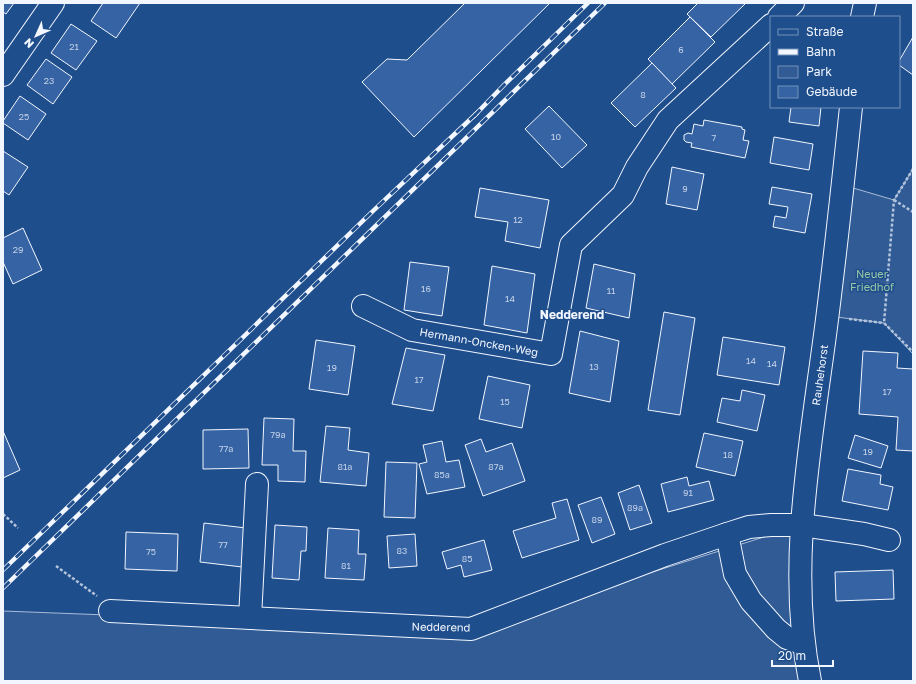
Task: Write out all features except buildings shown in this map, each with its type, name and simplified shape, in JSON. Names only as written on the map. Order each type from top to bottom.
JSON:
[{"type":"street","points":[[3,75],[53,3]]},
{"type":"street","points":[[780,16],[793,3]]},
{"type":"street","points":[[862,16],[865,3]]},
{"type":"street","name":"Hermann-Oncken-Weg","points":[[363,306],[412,330],[551,354],[571,246],[623,195],[637,167],[668,120],[770,26]]},
{"type":"street","name":"Rauhehorst","points":[[810,681],[804,644],[800,582],[802,525],[808,457],[828,316],[851,108]]},
{"type":"street","points":[[250,618],[257,484]]},
{"type":"street","name":"Nedderend","points":[[110,611],[471,629],[665,555],[749,527],[802,525],[864,534],[889,540]]},
{"type":"street","points":[[727,534],[735,574],[751,602],[776,629],[787,638],[804,644]]},
{"type":"path","points":[[884,323],[894,200],[913,169]]},
{"type":"path","points":[[894,200],[913,212]]},
{"type":"path","points":[[828,316],[884,323],[913,352]]},
{"type":"path","points":[[3,514],[18,528]]},
{"type":"path","points":[[56,566],[102,599],[110,611]]},
{"type":"green space","name":"Neuer Friedhof","points":[[913,169],[913,354],[884,323],[828,316],[843,185],[894,200]]},
{"type":"green space","points":[[802,525],[811,681],[3,681],[3,611],[471,629]]},
{"type":"railway","points":[[474,116],[588,3]]},
{"type":"railway","points":[[3,588],[605,3]]},
{"type":"railway","points":[[3,570],[373,211],[477,113]]},
{"type":"district","name":"Nedderend","points":[[572,315]]}]
